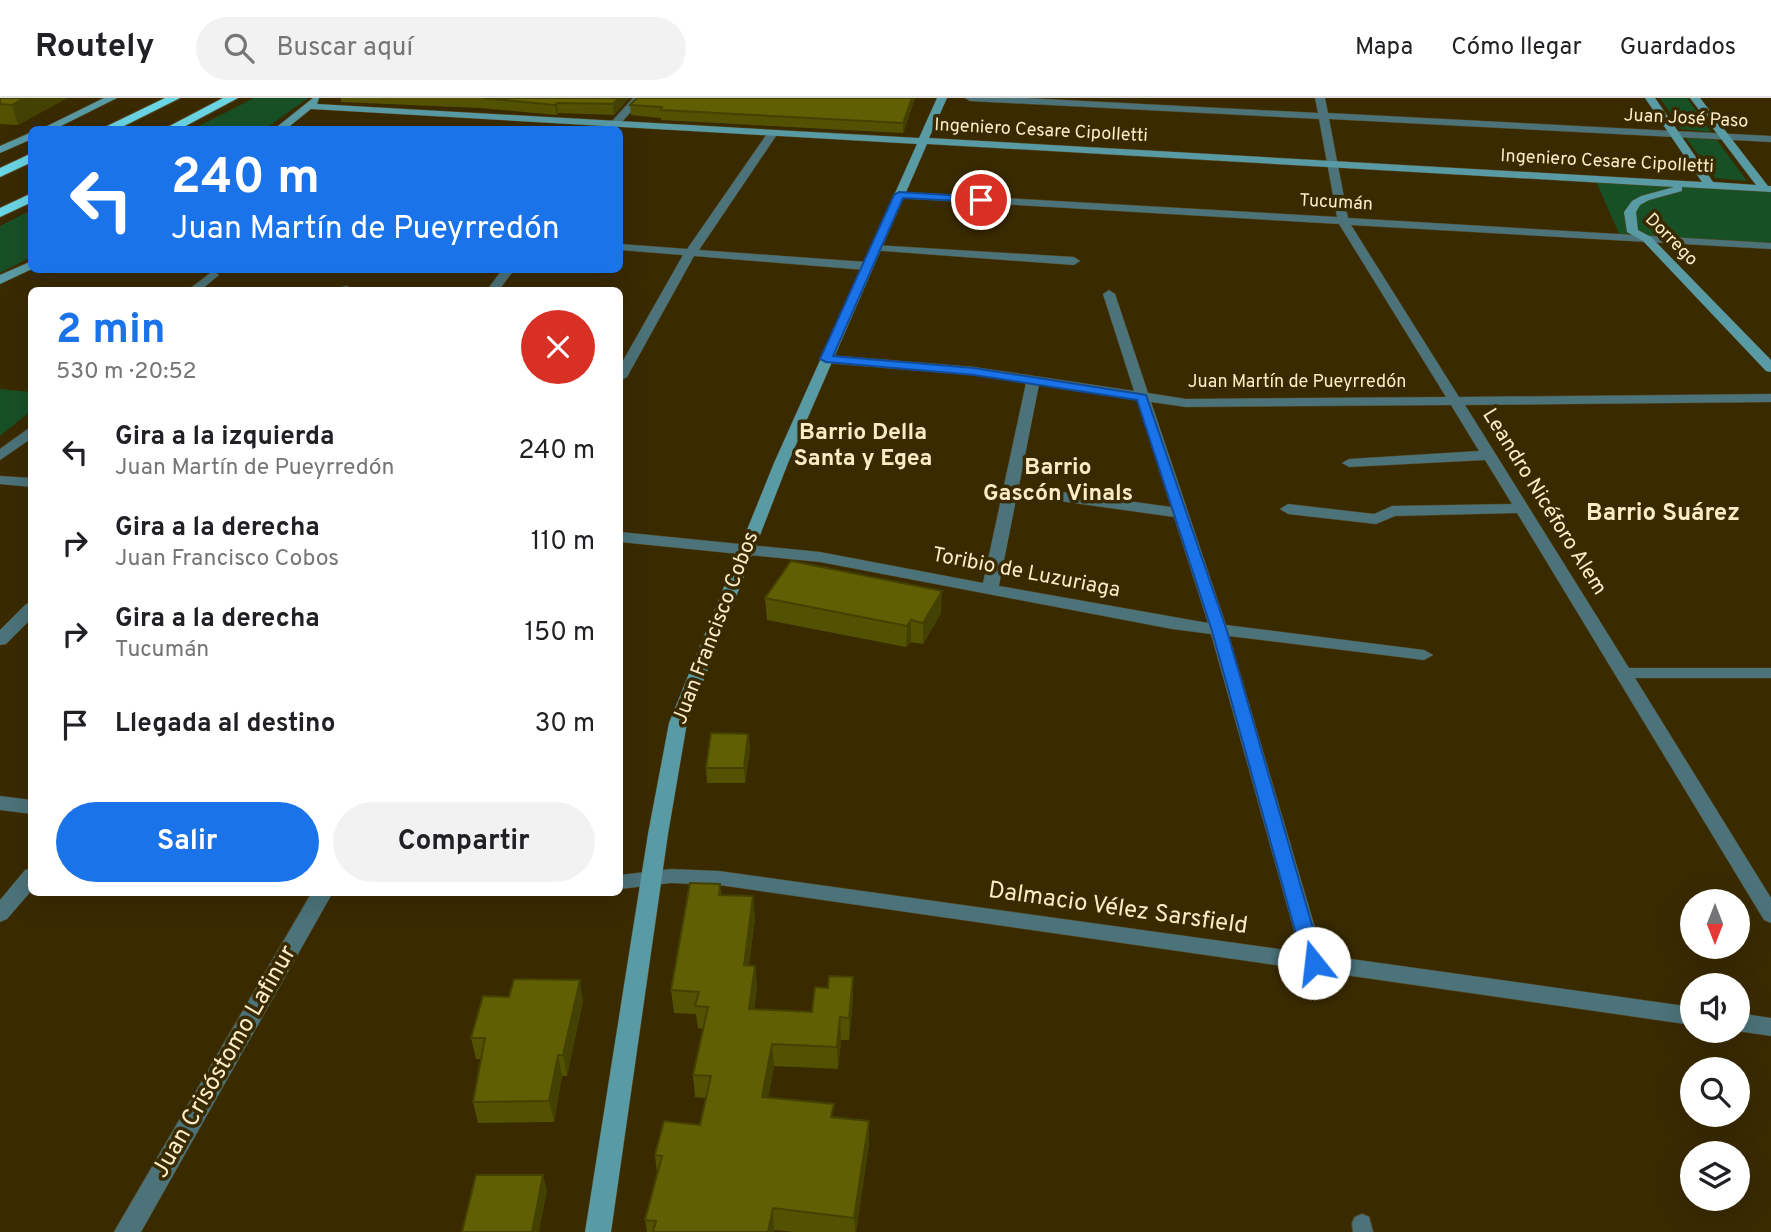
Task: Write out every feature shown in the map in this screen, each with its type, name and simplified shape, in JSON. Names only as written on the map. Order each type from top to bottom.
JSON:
[{"type":"highway","points":[[96,126],[151,98]]},
{"type":"highway","points":[[114,126],[174,98]]},
{"type":"highway","points":[[176,126],[232,98]]},
{"type":"highway","points":[[0,173],[28,159]]},
{"type":"highway","points":[[0,179],[28,166]]},
{"type":"highway","points":[[0,213],[28,199]]},
{"type":"street","points":[[52,126],[112,98]]},
{"type":"street","points":[[283,126],[318,98]]},
{"type":"street","points":[[612,126],[638,98]]},
{"type":"street","name":"Juan Francisco Cobos","points":[[598,1232],[678,723],[826,359],[942,98]]},
{"type":"street","name":"Juan José Paso","points":[[970,98],[1771,139]]},
{"type":"street","name":"Leandro Nicéforo Alem","points":[[1320,98],[1343,221],[1771,915]]},
{"type":"street","points":[[1650,98],[1709,185]]},
{"type":"street","points":[[1695,98],[1723,136],[1769,189]]},
{"type":"street","name":"Ingeniero Cesare Cipolletti","points":[[308,106],[612,126]]},
{"type":"street","name":"Ingeniero Cesare Cipolletti","points":[[623,126],[1769,189]]},
{"type":"street","points":[[623,372],[691,252],[773,133]]},
{"type":"street","points":[[0,150],[28,137]]},
{"type":"street","name":"Dorrego","points":[[1709,185],[1661,192],[1636,203],[1630,212],[1630,224],[1633,232],[1647,239],[1771,368]]},
{"type":"street","name":"Tucumán","points":[[899,195],[1771,246]]},
{"type":"street","points":[[623,247],[866,266]]},
{"type":"street","points":[[874,248],[1074,261]]},
{"type":"street","points":[[0,280],[28,266]]},
{"type":"street","points":[[198,287],[213,275]]},
{"type":"street","points":[[1109,293],[1219,631],[1314,963]]},
{"type":"street","name":"Juan Martín de Pueyrredón","points":[[826,359],[933,367],[1202,403],[1771,398]]},
{"type":"street","points":[[990,590],[1033,380]]},
{"type":"street","points":[[0,456],[28,433]]},
{"type":"street","points":[[1349,463],[1489,455]]},
{"type":"street","points":[[0,480],[28,483]]},
{"type":"street","points":[[1012,490],[1180,513]]},
{"type":"street","points":[[1288,509],[1376,519],[1392,510],[1522,508]]},
{"type":"street","name":"Toribio de Luzuriaga","points":[[623,537],[820,557],[1219,631],[1424,654]]},
{"type":"street","points":[[0,640],[28,612]]},
{"type":"street","points":[[1622,673],[1771,673]]},
{"type":"street","points":[[0,803],[28,806]]},
{"type":"street","name":"Dalmacio Vélez Sarsfield","points":[[623,882],[652,877],[694,875],[719,878],[1680,1014]]},
{"type":"street","points":[[0,914],[28,880]]},
{"type":"street","name":"Juan Crisóstomo Lafinur","points":[[127,1232],[321,896]]},
{"type":"street","points":[[1750,1024],[1771,1027]]},
{"type":"green space","points":[[254,98],[308,98],[269,126],[199,126]]},
{"type":"green space","points":[[1660,98],[1687,98],[1711,132],[1681,129]]},
{"type":"green space","points":[[1686,138],[1717,140],[1747,181],[1715,178]]},
{"type":"green space","points":[[1595,179],[1771,188],[1771,246],[1621,238]]},
{"type":"green space","points":[[28,212],[28,259],[0,273],[0,226]]},
{"type":"green space","points":[[0,389],[28,392],[28,413],[0,436]]},
{"type":"building","points":[[0,98],[24,98],[12,105],[0,104]]},
{"type":"building","points":[[483,98],[619,98],[613,104],[555,105]]},
{"type":"building","points":[[637,98],[912,98],[903,123],[661,110],[662,107],[630,105]]},
{"type":"building","points":[[791,561],[942,591],[923,623],[911,620],[907,626],[765,598]]},
{"type":"building","points":[[711,733],[748,734],[744,768],[706,768]]},
{"type":"building","points":[[690,883],[720,884],[719,895],[753,896],[744,965],[755,966],[749,1009],[812,1012],[815,987],[828,988],[829,976],[853,977],[849,1018],[840,1017],[837,1047],[772,1044],[762,1097],[834,1104],[831,1117],[869,1121],[854,1218],[773,1208],[768,1232],[653,1232],[656,1221],[645,1220],[662,1156],[655,1155],[664,1121],[700,1125],[711,1076],[693,1075],[708,1007],[695,1006],[699,992],[671,990]]},
{"type":"building","points":[[514,979],[580,980],[563,1055],[558,1055],[549,1101],[473,1102],[485,1038],[471,1038],[483,996],[509,997]]},
{"type":"building","points":[[476,1175],[543,1175],[532,1232],[462,1232]]},
{"type":"district","name":"Barrio Della Santa y Egea","points":[[863,446]]},
{"type":"district","name":"Barrio Gascón Vinals","points":[[1058,481]]},
{"type":"district","name":"Barrio Suárez","points":[[1663,514]]},
{"type":"route","points":[[981,200],[899,195],[826,359],[1003,375],[1142,397],[1219,631],[1314,963]]}]
